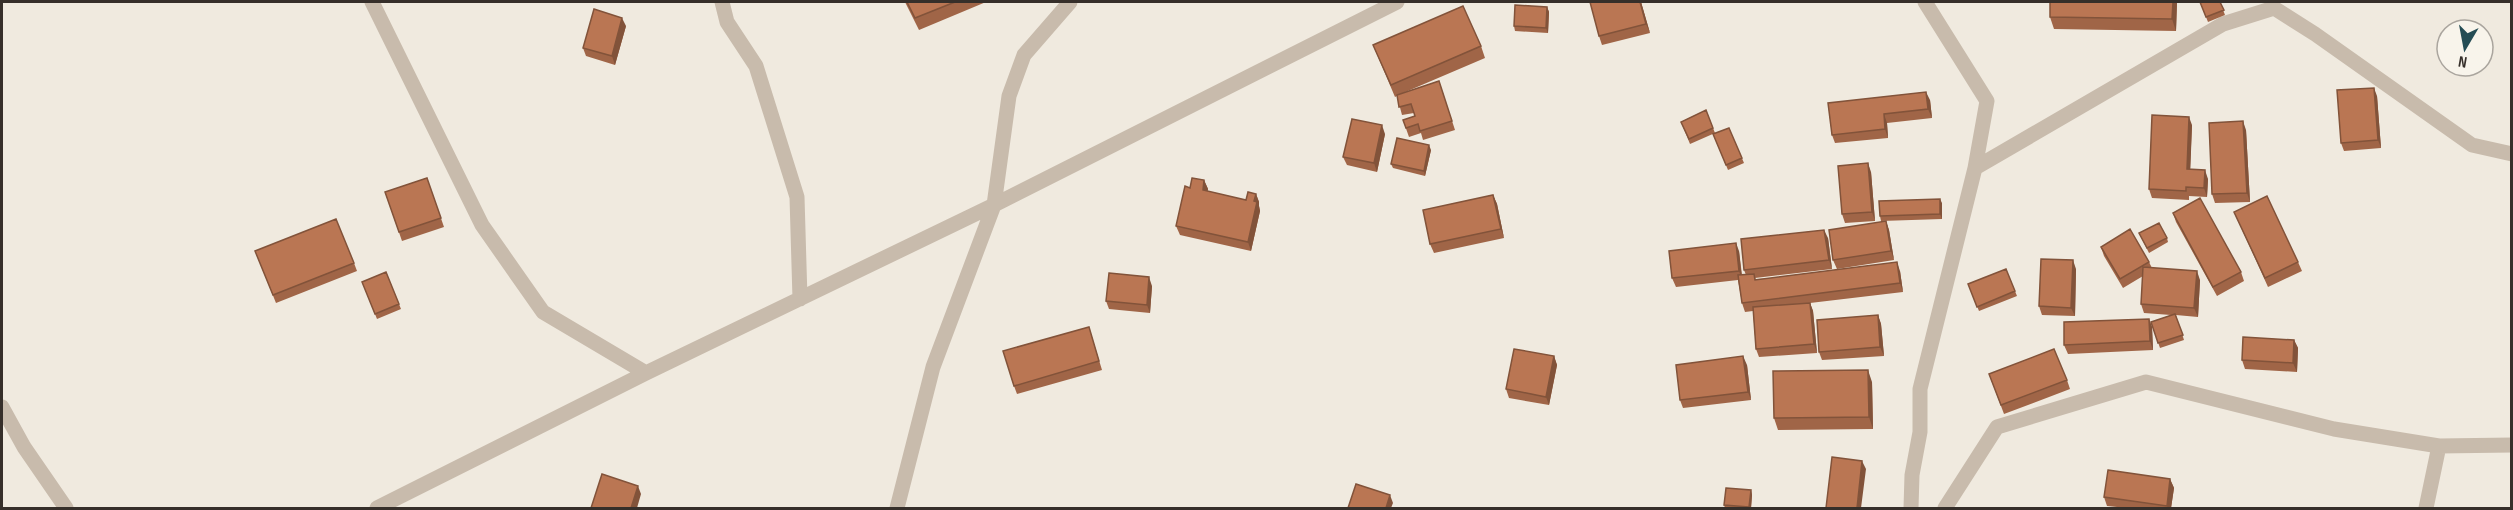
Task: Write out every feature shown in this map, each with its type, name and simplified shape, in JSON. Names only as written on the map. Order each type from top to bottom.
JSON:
[{"type":"street","points":[[372,2],[482,225],[543,312],[646,373]]},
{"type":"street","points":[[722,2],[727,22],[756,66],[797,196],[801,299]]},
{"type":"street","points":[[897,508],[933,367],[994,205],[1009,96],[1024,55],[1070,2]]},
{"type":"street","points":[[377,508],[646,373],[994,205],[1397,2]]},
{"type":"street","points":[[1911,508],[1912,475],[1920,432],[1920,389],[1975,168],[1987,101],[1925,2]]},
{"type":"street","points":[[1975,168],[2223,24],[2274,8],[2315,33],[2472,145],[2511,154]]},
{"type":"street","points":[[1945,508],[1997,427],[2146,382],[2334,429],[2439,446],[2511,445]]},
{"type":"street","points":[[2,407],[24,447],[66,508]]},
{"type":"street","points":[[2426,508],[2439,446]]},
{"type":"building","points":[[907,2],[955,2],[915,18]]},
{"type":"building","points":[[1590,2],[1640,2],[1646,24],[1599,36]]},
{"type":"building","points":[[2050,2],[2173,2],[2172,19],[2050,17]]},
{"type":"building","points":[[2200,2],[2220,2],[2224,10],[2206,17]]},
{"type":"building","points":[[1515,5],[1547,7],[1546,28],[1514,26]]},
{"type":"building","points":[[1463,6],[1481,46],[1391,85],[1373,45]]},
{"type":"building","points":[[594,9],[622,18],[612,56],[583,48]]},
{"type":"building","points":[[1439,81],[1452,121],[1420,131],[1418,124],[1406,128],[1403,120],[1415,116],[1411,104],[1399,107],[1397,95]]},
{"type":"building","points":[[2374,88],[2378,140],[2341,143],[2337,90]]},
{"type":"building","points":[[1926,92],[1928,109],[1884,114],[1885,129],[1832,135],[1828,103]]},
{"type":"building","points":[[1706,110],[1713,128],[1689,139],[1681,122]]},
{"type":"building","points":[[2152,115],[2189,117],[2187,169],[2205,170],[2204,188],[2186,187],[2186,191],[2149,189]]},
{"type":"building","points":[[1352,119],[1382,125],[1374,163],[1343,157]]},
{"type":"building","points":[[2243,121],[2247,193],[2212,194],[2209,123]]},
{"type":"building","points":[[1729,128],[1742,158],[1726,165],[1713,134]]},
{"type":"building","points":[[1397,138],[1429,145],[1424,171],[1391,164]]},
{"type":"building","points":[[1868,163],[1872,212],[1842,214],[1838,166]]},
{"type":"building","points":[[427,178],[441,218],[399,232],[385,192]]},
{"type":"building","points":[[1192,178],[1204,180],[1203,190],[1246,200],[1248,192],[1256,194],[1254,201],[1257,202],[1248,242],[1176,226],[1185,186],[1190,188]]},
{"type":"building","points":[[1493,195],[1501,229],[1430,244],[1423,210]]},
{"type":"building","points":[[2267,196],[2298,262],[2265,278],[2234,212]]},
{"type":"building","points":[[2200,198],[2241,272],[2213,287],[2173,213]]},
{"type":"building","points":[[1940,199],[1940,214],[1880,216],[1879,201]]},
{"type":"building","points":[[336,219],[354,263],[273,295],[255,251]]},
{"type":"building","points":[[1886,221],[1891,251],[1833,260],[1829,230]]},
{"type":"building","points":[[2159,223],[2167,238],[2147,248],[2139,233]]},
{"type":"building","points":[[2130,229],[2149,262],[2120,279],[2101,247]]},
{"type":"building","points":[[1824,230],[1829,260],[1744,270],[1741,239]]},
{"type":"building","points":[[1736,243],[1739,271],[1672,278],[1669,251]]},
{"type":"building","points":[[2041,259],[2073,260],[2071,308],[2039,306]]},
{"type":"building","points":[[1897,262],[1900,283],[1742,303],[1738,275],[1754,274],[1755,280]]},
{"type":"building","points":[[2143,267],[2197,271],[2194,308],[2141,304]]},
{"type":"building","points":[[2006,269],[2015,291],[1977,307],[1968,284]]},
{"type":"building","points":[[386,272],[399,304],[375,314],[362,282]]},
{"type":"building","points":[[1109,273],[1149,277],[1147,305],[1106,301]]},
{"type":"building","points":[[1810,303],[1814,344],[1756,349],[1753,307]]},
{"type":"building","points":[[2175,314],[2183,335],[2158,343],[2151,322]]},
{"type":"building","points":[[1878,315],[1880,347],[1819,352],[1817,320]]},
{"type":"building","points":[[2149,319],[2150,341],[2064,345],[2064,322]]},
{"type":"building","points":[[1089,327],[1099,361],[1014,386],[1003,351]]},
{"type":"building","points":[[2243,337],[2294,340],[2293,363],[2242,360]]},
{"type":"building","points":[[1514,349],[1554,356],[1546,397],[1506,389]]},
{"type":"building","points":[[2054,349],[2067,380],[2001,405],[1989,374]]},
{"type":"building","points":[[1743,356],[1748,392],[1680,400],[1676,365]]},
{"type":"building","points":[[1868,370],[1869,417],[1774,418],[1773,371]]},
{"type":"building","points":[[1832,457],[1862,461],[1857,508],[1826,508]]},
{"type":"building","points":[[2108,470],[2170,479],[2167,506],[2104,497]]},
{"type":"building","points":[[602,474],[638,486],[631,508],[591,508]]},
{"type":"building","points":[[1356,484],[1390,495],[1386,508],[1348,508]]},
{"type":"building","points":[[1726,488],[1751,490],[1749,507],[1724,505]]}]
